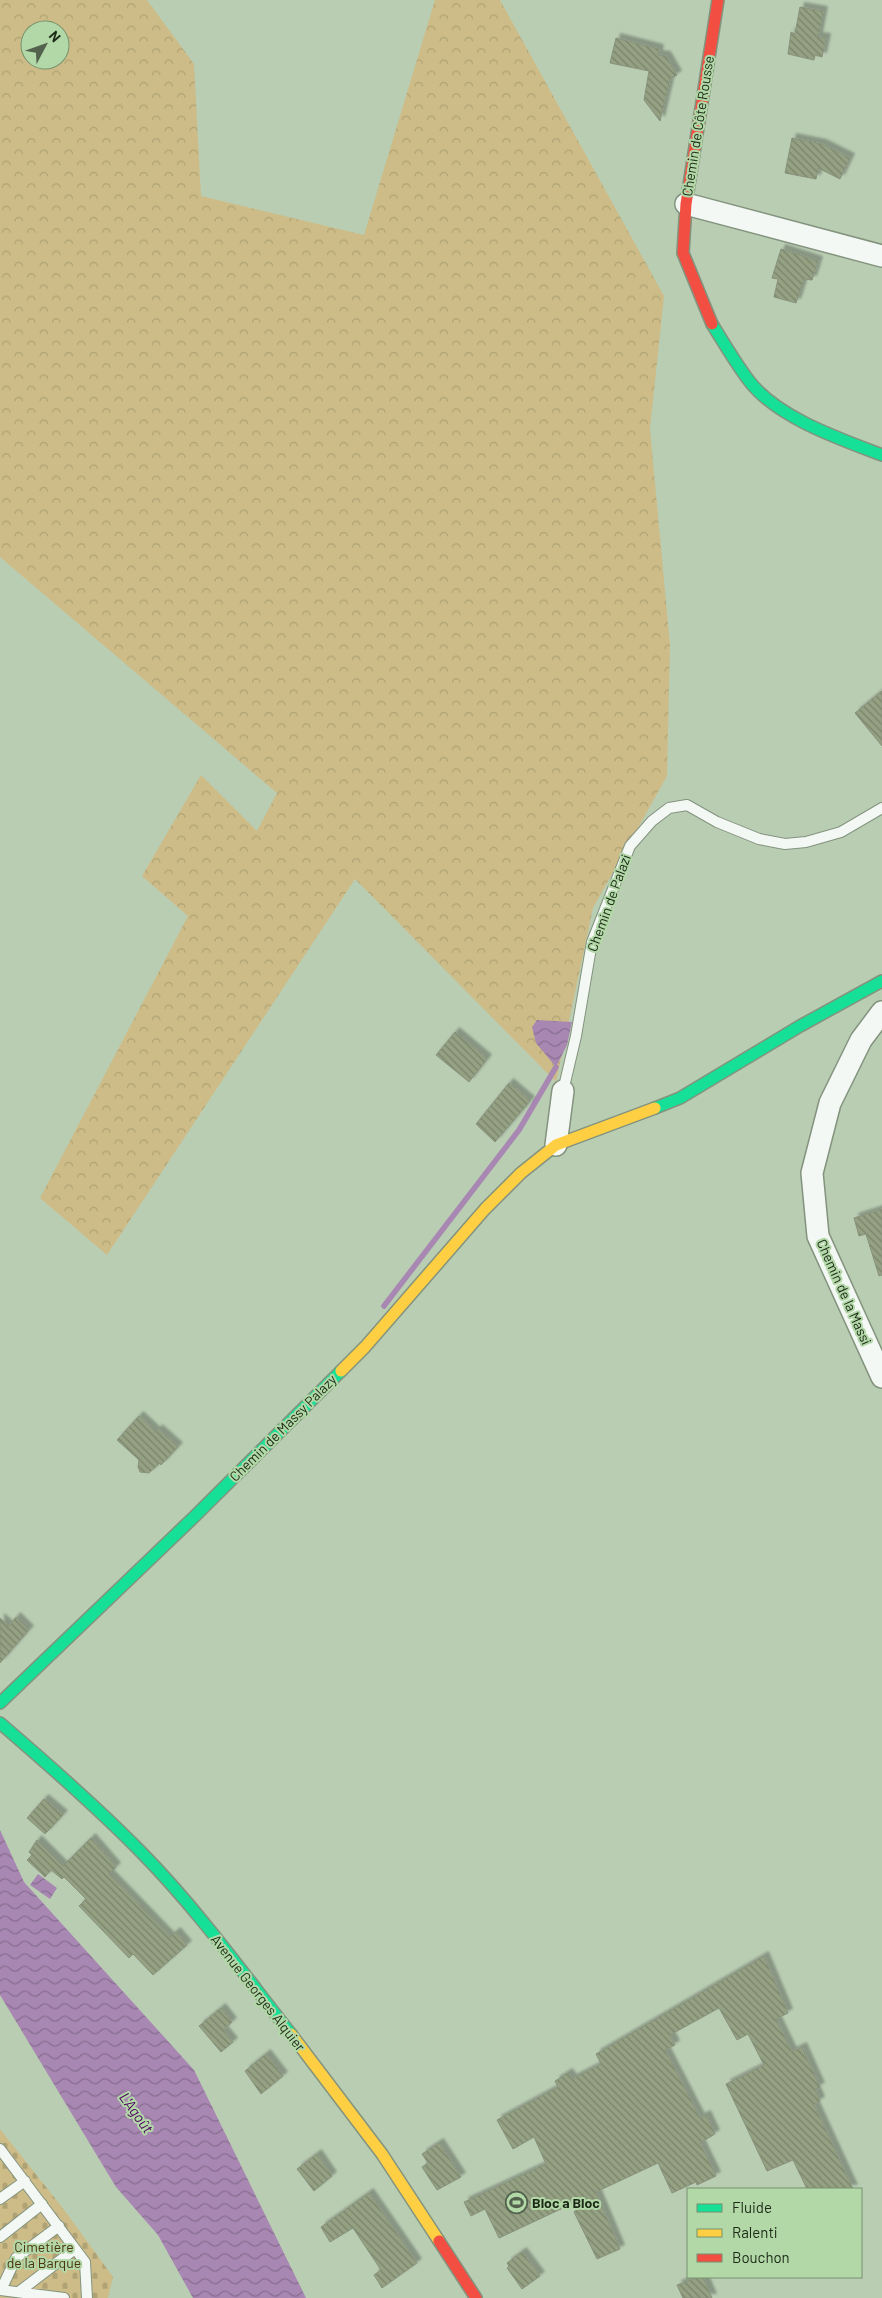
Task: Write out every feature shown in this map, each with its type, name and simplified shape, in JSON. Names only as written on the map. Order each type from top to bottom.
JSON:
[{"type":"street","name":"Chemin de Côte Rousse","points":[[718,0],[686,204],[683,252],[708,318],[750,382],[787,412],[841,439],[882,455]]},
{"type":"street","points":[[686,204],[882,256]]},
{"type":"street","points":[[563,1090],[556,1145],[680,1098],[800,1026],[882,980]]},
{"type":"street","name":"Chemin de la Massi","points":[[882,1012],[861,1040],[830,1103],[812,1174],[818,1236],[882,1377]]},
{"type":"street","name":"Chemin de Massy Palazy","points":[[0,1703],[194,1517],[364,1347],[485,1209],[521,1173],[556,1145]]},
{"type":"street","name":"Avenue Georges Alquier","points":[[0,1723],[76,1789],[143,1854],[204,1923],[382,2154],[476,2298]]},
{"type":"lane","name":"Chemin de Palazi","points":[[563,1090],[576,1036],[592,942],[630,846],[652,820],[669,808],[687,806],[717,822],[758,839],[785,844],[806,842],[841,832],[882,808]]},
{"type":"lane","points":[[2,2156],[25,2181],[85,2262],[87,2298]]},
{"type":"lane","points":[[0,2199],[25,2181]]},
{"type":"lane","points":[[0,2237],[42,2204]]},
{"type":"lane","points":[[59,2226],[16,2258],[0,2290],[64,2298]]},
{"type":"lane","points":[[20,2291],[75,2249]]},
{"type":"green space","points":[[0,0],[147,0],[194,64],[201,196],[364,235],[435,0],[500,0],[664,296],[650,429],[670,645],[667,776],[593,908],[556,1082],[355,879],[107,1255],[40,1198],[188,916],[142,876],[201,775],[257,831],[277,793],[0,557]]},
{"type":"green space","name":"Cimetière de la Barque","points":[[0,2129],[65,2211],[113,2277],[108,2298],[0,2298]]},
{"type":"water","points":[[537,1020],[572,1022],[567,1045],[556,1067],[536,1043],[532,1027]]},
{"type":"water","name":"L'Agoût","points":[[0,1830],[24,1882],[194,2070],[306,2298],[193,2298],[158,2235],[116,2187],[0,1995]]},
{"type":"water","points":[[38,1874],[57,1888],[50,1899],[30,1885]]},
{"type":"building","points":[[800,7],[823,11],[818,37],[826,38],[822,57],[815,55],[814,60],[788,54],[791,32],[795,34]]},
{"type":"building","points":[[616,38],[659,49],[658,55],[666,56],[677,75],[670,79],[660,121],[644,100],[649,71],[610,63]]},
{"type":"building","points":[[792,138],[822,144],[850,158],[840,179],[818,168],[816,179],[785,173]]},
{"type":"building","points":[[781,249],[818,261],[812,280],[804,279],[796,303],[774,297],[778,279],[772,278]]},
{"type":"building","points":[[882,691],[882,746],[855,713]]},
{"type":"building","points":[[455,1032],[487,1059],[469,1082],[436,1055]]},
{"type":"building","points":[[509,1083],[530,1101],[495,1142],[476,1124]]},
{"type":"building","points":[[882,1209],[882,1275],[879,1276],[866,1234],[859,1236],[854,1218]]},
{"type":"building","points":[[139,1416],[156,1432],[158,1429],[178,1447],[161,1465],[160,1463],[149,1473],[140,1472],[138,1467],[139,1460],[117,1440]]},
{"type":"building","points":[[16,1617],[29,1630],[0,1663],[0,1618],[9,1626]]},
{"type":"building","points":[[44,1799],[63,1815],[45,1834],[27,1818]]},
{"type":"building","points":[[91,1838],[116,1867],[109,1874],[170,1937],[176,1932],[187,1945],[153,1975],[133,1954],[129,1958],[79,1906],[86,1899],[64,1877],[62,1879],[51,1870],[45,1877],[27,1860],[32,1855],[29,1852],[37,1840],[63,1866]]},
{"type":"building","points":[[764,1956],[788,2013],[776,2019],[792,2052],[802,2047],[820,2087],[815,2089],[820,2101],[814,2104],[853,2188],[807,2188],[793,2160],[767,2171],[726,2084],[764,2065],[748,2034],[737,2040],[719,2008],[670,2035],[675,2045],[665,2050],[700,2118],[706,2115],[715,2134],[700,2143],[716,2176],[697,2185],[696,2182],[672,2193],[658,2163],[596,2192],[620,2249],[597,2259],[574,2212],[581,2206],[578,2201],[499,2238],[485,2209],[471,2216],[464,2202],[546,2164],[534,2137],[513,2149],[497,2120],[558,2087],[555,2081],[568,2073],[572,2079],[601,2064],[596,2054]]},
{"type":"building","points":[[221,2008],[232,2022],[223,2030],[233,2042],[221,2052],[199,2026]]},
{"type":"building","points":[[266,2054],[283,2076],[261,2094],[245,2071]]},
{"type":"building","points":[[439,2143],[461,2177],[437,2190],[422,2167],[428,2163],[422,2154]]},
{"type":"building","points":[[317,2154],[332,2176],[314,2191],[297,2169]]},
{"type":"building","points":[[369,2193],[417,2263],[382,2288],[374,2275],[381,2270],[353,2228],[330,2242],[321,2227]]},
{"type":"building","points":[[522,2252],[540,2276],[522,2289],[507,2268],[509,2266],[507,2263]]},
{"type":"building","points":[[696,2278],[703,2278],[712,2298],[683,2298],[677,2285]]},
{"type":"waterway","points":[[384,1306],[519,1130],[556,1067]]},
{"type":"traffic: fast","points":[[712,324],[735,361],[762,395],[793,417],[882,455]]},
{"type":"traffic: fast","points":[[655,1108],[680,1098],[800,1026],[882,981]]},
{"type":"traffic: fast","points":[[0,1703],[194,1517],[341,1371]]},
{"type":"traffic: fast","points":[[0,1723],[55,1770],[162,1874],[182,1896],[291,2034]]},
{"type":"traffic: slow","points":[[341,1371],[365,1347],[485,1209],[521,1173],[556,1145],[655,1108]]},
{"type":"traffic: slow","points":[[291,2034],[382,2154],[439,2241]]},
{"type":"traffic: jam","points":[[712,324],[683,253],[686,204],[718,0]]},
{"type":"traffic: jam","points":[[439,2241],[476,2298]]},
{"type":"place","name":"Bloc a Bloc","points":[[516,2203]]}]
